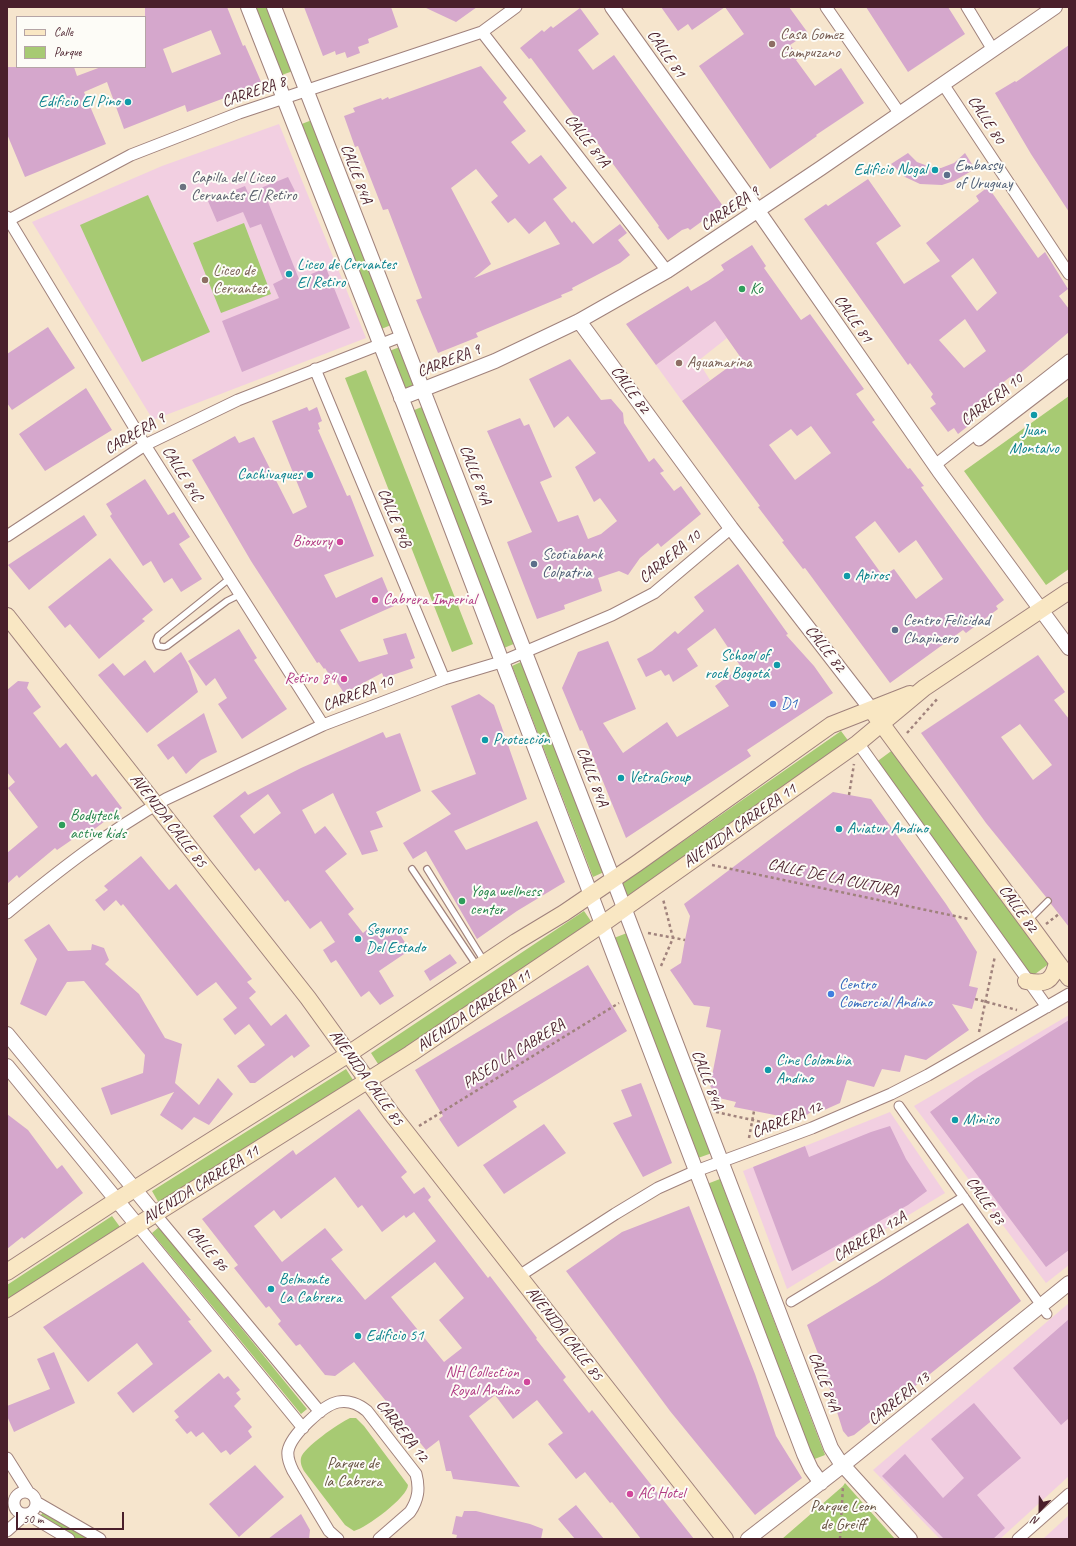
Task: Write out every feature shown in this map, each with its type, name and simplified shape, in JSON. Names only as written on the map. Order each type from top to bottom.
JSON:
[{"type":"main road","name":"AVENIDA CARRERA 11","points":[[7,1309],[137,1225],[410,1054],[601,925],[858,743],[924,688],[1069,591]]},
{"type":"main road","name":"AVENIDA CALLE 85","points":[[7,616],[349,1054],[391,1113],[725,1539]]},
{"type":"main road","name":"AVENIDA CARRERA 11","points":[[7,1272],[117,1200],[349,1054],[590,895],[831,725],[924,688]]},
{"type":"main road","name":"CALLE 82","points":[[871,709],[1069,978]]},
{"type":"main road","points":[[1026,981],[1041,983],[1048,981],[1053,976],[1057,962]]},
{"type":"street","points":[[248,7],[401,398],[500,662],[804,1454],[812,1470],[821,1482]]},
{"type":"street","name":"CALLE 84A","points":[[274,7],[613,879],[831,1448],[843,1465],[910,1539]]},
{"type":"street","name":"CARRERA 8","points":[[7,219],[131,155],[239,113],[306,92],[482,32],[516,7]]},
{"type":"street","name":"CALLE 81","points":[[612,7],[758,211],[937,468],[1069,648]]},
{"type":"street","points":[[826,7],[900,114]]},
{"type":"street","points":[[967,7],[993,50]]},
{"type":"street","name":"CARRERA 9","points":[[401,398],[476,370],[579,321],[667,271],[758,211],[1055,7]]},
{"type":"street","name":"CALLE 81A","points":[[482,32],[667,271]]},
{"type":"street","name":"CALLE 80","points":[[943,84],[1069,274]]},
{"type":"street","name":"CALLE 84C","points":[[7,219],[145,445],[323,725]]},
{"type":"street","name":"CALLE 82","points":[[579,321],[731,528],[871,709]]},
{"type":"street","name":"CARRERA 9","points":[[7,536],[145,445],[238,400],[402,336]]},
{"type":"street","name":"CARRERA 10","points":[[937,468],[1069,360]]},
{"type":"street","name":"CALLE 84B","points":[[315,369],[444,678]]},
{"type":"street","name":"CARRERA 10","points":[[937,468],[1069,371]]},
{"type":"street","name":"CARRERA 10","points":[[7,913],[60,870],[155,805],[323,725],[444,678],[500,662],[568,632],[612,615],[654,593],[731,528]]},
{"type":"street","points":[[858,743],[1026,981],[1047,1007]]},
{"type":"street","name":"CARRERA 12","points":[[519,1276],[621,1210],[658,1188],[696,1171],[812,1128],[891,1094],[1069,994]]},
{"type":"street","name":"CALLE 86","points":[[7,1034],[320,1412]]},
{"type":"street","points":[[7,1066],[302,1428]]},
{"type":"street","name":"CALLE 83","points":[[899,1106],[1044,1310]]},
{"type":"street","name":"CARRERA 12A","points":[[792,1302],[964,1197]]},
{"type":"street","name":"CARRERA 13","points":[[748,1539],[1044,1310],[1069,1283]]},
{"type":"street","name":"CARRERA 12","points":[[338,1539],[329,1531],[289,1463],[290,1446],[292,1439],[320,1412],[338,1402],[351,1402],[363,1407],[416,1474],[418,1494],[410,1512],[379,1539]]},
{"type":"street","points":[[7,1458],[36,1502],[100,1539]]},
{"type":"street","points":[[29,1493],[18,1494],[10,1509],[27,1514],[69,1539]]},
{"type":"street","points":[[1018,1539],[1069,1494]]},
{"type":"street","points":[[7,1531],[27,1514],[33,1511],[36,1502]]},
{"type":"lane","points":[[229,579],[158,636],[156,641],[158,646],[164,648],[227,601],[240,595]]},
{"type":"lane","points":[[427,868],[482,959],[482,965]]},
{"type":"lane","points":[[412,869],[482,965]]},
{"type":"lane","points":[[1028,922],[1048,901]]},
{"type":"path","points":[[849,795],[854,759]]},
{"type":"path","name":"CALLE DE LA CULTURA","points":[[692,861],[969,919]]},
{"type":"path","points":[[658,972],[673,938],[662,897]]},
{"type":"path","points":[[1046,924],[1059,914]]},
{"type":"path","points":[[647,933],[686,940]]},
{"type":"path","points":[[979,1033],[996,956]]},
{"type":"path","points":[[975,999],[1018,1010]]},
{"type":"path","name":"PASEO LA CABRERA","points":[[416,1128],[625,1000]]},
{"type":"path","points":[[748,1140],[754,1111]]},
{"type":"path","points":[[716,1112],[769,1124]]},
{"type":"path","points":[[840,1539],[843,1481]]},
{"type":"shaded area","name":"Liceo de Cervantes","points":[[279,124],[366,338],[153,420],[32,222],[162,166]]},
{"type":"shaded area","name":"Aguamarina","points":[[715,321],[727,338],[698,361],[710,380],[682,401],[656,365]]},
{"type":"shaded area","points":[[1069,1015],[1069,1265],[1046,1283],[914,1106]]},
{"type":"shaded area","points":[[890,1112],[945,1193],[787,1289],[743,1171]]},
{"type":"shaded area","points":[[1069,1303],[1069,1476],[1000,1539],[940,1539],[873,1470]]},
{"type":"shaded area","points":[[1069,1515],[1069,1539],[1043,1539]]},
{"type":"green space","points":[[253,7],[268,7],[293,71],[279,76]]},
{"type":"green space","points":[[312,120],[391,325],[379,330],[299,125]]},
{"type":"green space","points":[[148,195],[210,332],[142,362],[80,225]]},
{"type":"green space","points":[[244,223],[271,294],[221,313],[193,243]]},
{"type":"green space","points":[[400,347],[415,385],[404,389],[389,351]]},
{"type":"green space","points":[[366,370],[473,644],[452,652],[345,378]]},
{"type":"green space","points":[[1069,396],[1069,569],[1046,585],[964,471]]},
{"type":"green space","points":[[424,406],[516,643],[504,648],[412,411]]},
{"type":"green space","points":[[523,661],[604,872],[593,877],[512,666]]},
{"type":"green space","points":[[841,731],[850,743],[628,900],[622,884]]},
{"type":"green space","points":[[894,749],[1050,963],[1031,977],[875,763]]},
{"type":"green space","points":[[584,911],[593,924],[380,1067],[371,1053]]},
{"type":"green space","points":[[627,933],[712,1153],[698,1158],[614,938]]},
{"type":"green space","points":[[346,1069],[355,1083],[160,1205],[152,1191]]},
{"type":"green space","points":[[720,1179],[825,1455],[812,1460],[707,1184]]},
{"type":"green space","points":[[112,1216],[120,1227],[7,1302],[7,1285]]},
{"type":"green space","points":[[159,1227],[307,1409],[301,1414],[152,1233]]},
{"type":"green space","name":"Parque de la Cabrera","points":[[350,1418],[356,1418],[364,1426],[408,1485],[401,1497],[386,1511],[360,1529],[354,1531],[345,1525],[304,1471],[301,1462],[303,1454],[314,1442]]},
{"type":"green space","name":"Parque Leon de Greiff","points":[[845,1483],[895,1539],[782,1539],[843,1486]]},
{"type":"green space","points":[[43,1512],[90,1539],[76,1539],[39,1518]]},
{"type":"building","points":[[145,7],[227,7],[243,46],[245,45],[262,84],[187,112],[185,105],[124,129],[107,82],[84,92],[106,144],[25,177],[7,134],[7,67],[74,68],[77,76],[98,68],[146,68]],"holes":[[[211,30],[221,54],[172,73],[163,49]]]},
{"type":"building","points":[[304,7],[391,7],[398,27],[368,39],[369,43],[358,47],[360,53],[347,58],[345,52],[336,55],[335,51],[323,56]]},
{"type":"building","points":[[424,7],[477,7],[456,22]]},
{"type":"building","points":[[661,7],[725,7],[692,30],[688,24],[678,31]]},
{"type":"building","points":[[725,7],[789,7],[808,33],[790,45],[799,58],[796,60],[815,86],[841,68],[864,103],[816,135],[817,136],[770,169],[699,66],[744,34]]},
{"type":"building","points":[[866,7],[948,7],[965,34],[908,72]]},
{"type":"building","points":[[580,8],[599,34],[578,50],[593,70],[614,55],[723,206],[690,230],[688,228],[682,230],[668,240],[593,137],[591,138],[531,58],[529,59],[520,48],[542,30],[544,32],[551,26],[553,28]]},
{"type":"building","points":[[1069,45],[1069,212],[1031,154],[995,93],[1015,81],[1016,82]]},
{"type":"building","points":[[481,66],[507,98],[503,102],[526,131],[511,142],[529,164],[541,155],[567,188],[553,199],[572,223],[574,221],[593,244],[620,224],[627,233],[618,240],[630,255],[620,263],[572,288],[573,290],[561,295],[562,297],[476,333],[478,337],[438,353],[416,300],[422,298],[388,209],[383,210],[358,146],[355,147],[344,116],[355,112],[353,108],[381,98],[382,100],[388,97],[389,99]],"holes":[[[476,169],[498,196],[491,202],[508,223],[515,218],[529,234],[545,221],[560,244],[474,278],[491,264],[451,188]]]},
{"type":"building","name":"Edificio Nogal","points":[[908,153],[917,162],[933,168],[941,168],[954,163],[965,153],[975,169],[954,181],[942,185],[920,184],[905,177],[891,164]]},
{"type":"building","name":"Liceo de Cervantes El Retiro","points":[[288,177],[295,191],[268,202],[299,279],[326,268],[350,328],[242,372],[222,321],[279,298],[273,284],[283,279],[261,224],[250,228],[243,212],[217,222],[208,201],[245,186],[248,193]]},
{"type":"building","points":[[868,179],[901,226],[876,243],[904,284],[940,261],[926,243],[979,201],[976,196],[988,187],[1038,258],[1045,252],[1068,289],[1059,296],[1069,309],[1069,332],[1012,380],[1010,377],[972,407],[966,413],[973,422],[958,434],[954,428],[948,432],[930,408],[936,404],[931,397],[933,394],[910,363],[908,365],[804,219],[826,204],[828,206]],"holes":[[[973,258],[997,293],[977,311],[951,276]],[[965,319],[986,351],[964,368],[939,340]]]},
{"type":"building","points":[[752,245],[766,266],[764,268],[801,320],[810,314],[864,389],[856,394],[875,420],[872,422],[908,469],[910,468],[924,486],[921,487],[1004,600],[996,606],[998,609],[966,633],[963,630],[890,683],[805,568],[803,569],[782,542],[784,541],[758,507],[760,506],[682,401],[741,358],[715,321],[656,365],[626,324],[688,286],[691,291],[708,281],[724,270],[721,265]],"holes":[[[811,426],[831,453],[795,480],[769,445],[791,429],[797,436]],[[875,521],[899,553],[916,540],[943,579],[916,599],[894,569],[883,576],[855,537]]]},
{"type":"building","points":[[48,327],[75,368],[12,410],[7,403],[7,354]]},
{"type":"building","points":[[570,359],[601,400],[611,399],[623,413],[624,423],[649,462],[654,458],[664,471],[660,473],[674,491],[681,486],[701,514],[661,547],[658,543],[640,558],[628,575],[619,571],[598,578],[602,591],[564,605],[565,609],[537,619],[507,542],[532,532],[487,431],[520,418],[524,426],[529,424],[552,477],[540,482],[558,522],[578,515],[588,539],[601,534],[617,521],[600,498],[594,502],[575,467],[596,453],[568,416],[554,428],[529,379]]},
{"type":"building","points":[[86,388],[112,430],[45,471],[19,434]]},
{"type":"building","points":[[307,407],[309,411],[317,407],[322,421],[318,423],[320,429],[318,430],[347,496],[350,495],[374,556],[324,575],[336,598],[382,577],[394,606],[340,630],[359,662],[388,654],[383,639],[406,633],[415,658],[410,660],[413,668],[384,678],[382,673],[344,693],[332,675],[330,676],[319,662],[317,663],[251,561],[192,460],[235,436],[239,443],[254,437],[293,514],[307,507],[272,421]]},
{"type":"building","points":[[145,479],[168,515],[174,512],[190,537],[179,544],[202,579],[181,592],[172,578],[164,583],[151,561],[143,566],[110,516],[112,514],[106,504]]},
{"type":"building","points":[[84,515],[97,535],[29,590],[8,565]]},
{"type":"building","points":[[110,558],[153,610],[142,619],[145,621],[99,659],[70,624],[65,628],[48,607]]},
{"type":"building","points":[[738,564],[788,634],[786,635],[814,666],[833,693],[747,750],[751,756],[626,838],[582,730],[580,731],[562,688],[578,652],[608,641],[636,709],[603,723],[623,753],[667,722],[677,737],[729,706],[715,686],[741,667],[715,628],[687,649],[698,666],[673,682],[669,674],[665,676],[661,670],[646,677],[637,659],[652,651],[675,631],[678,634],[704,611],[694,597]]},
{"type":"building","points":[[239,629],[257,658],[254,660],[287,709],[242,739],[218,704],[227,698],[215,678],[206,686],[188,661]]},
{"type":"building","points":[[181,652],[189,666],[198,692],[147,733],[98,675],[113,663],[124,676],[145,660],[154,673]]},
{"type":"building","points":[[1038,655],[1065,692],[1054,700],[1069,719],[1069,927],[1051,904],[1051,898],[1046,897],[986,823],[921,733]],"holes":[[[1020,724],[1052,765],[1033,780],[1001,737]]]},
{"type":"building","points":[[18,681],[29,682],[27,688],[41,707],[33,713],[60,748],[66,743],[92,777],[96,774],[122,808],[92,831],[89,828],[57,850],[55,848],[19,878],[17,875],[7,884],[7,853],[38,827],[8,788],[15,782],[7,772],[7,690]]},
{"type":"building","points":[[479,694],[494,705],[527,799],[454,831],[466,850],[537,821],[565,882],[517,911],[477,939],[426,851],[413,859],[403,843],[451,814],[431,791],[476,774],[451,706]]},
{"type":"building","points":[[204,713],[217,752],[201,760],[186,774],[173,756],[168,760],[157,745]]},
{"type":"building","points":[[383,732],[386,738],[400,733],[421,791],[376,812],[383,827],[370,831],[378,851],[362,855],[333,793],[302,810],[315,834],[325,826],[347,854],[325,871],[354,909],[348,914],[363,933],[376,922],[387,937],[397,930],[410,950],[379,971],[394,996],[380,1005],[369,991],[361,997],[336,960],[331,963],[323,950],[335,942],[321,921],[310,929],[288,900],[285,902],[259,868],[255,871],[213,816],[245,791],[248,795],[301,768]],"holes":[[[268,794],[281,813],[254,834],[240,816]]]},
{"type":"building","name":"Centro Comercial Andino","points":[[833,792],[871,799],[946,904],[977,952],[969,986],[978,988],[972,1009],[952,1004],[969,1030],[926,1060],[905,1055],[900,1072],[882,1069],[874,1087],[847,1080],[840,1103],[822,1111],[815,1109],[804,1117],[786,1112],[785,1117],[734,1107],[736,1102],[719,1098],[710,1086],[721,1030],[706,1027],[710,1007],[694,1005],[670,970],[681,963],[690,916],[684,904]]},
{"type":"building","points":[[141,856],[169,890],[176,884],[252,979],[247,982],[256,992],[249,998],[271,1026],[286,1014],[310,1046],[294,1058],[292,1055],[255,1083],[250,1083],[237,1066],[265,1045],[249,1024],[235,1035],[223,1019],[237,1008],[216,982],[197,996],[123,904],[121,906],[116,900],[104,911],[95,900],[108,890],[104,886]]},
{"type":"building","points":[[49,924],[68,951],[91,950],[92,944],[104,948],[109,960],[105,964],[139,994],[165,1038],[182,1044],[175,1083],[199,1105],[218,1078],[233,1094],[209,1125],[194,1117],[182,1130],[160,1115],[174,1092],[111,1115],[101,1088],[143,1073],[145,1055],[84,981],[67,982],[46,1016],[20,1004],[37,959],[24,940]]},
{"type":"building","points":[[450,954],[457,963],[430,981],[424,971]]},
{"type":"building","points":[[588,965],[627,1031],[513,1101],[517,1107],[458,1147],[439,1119],[443,1116],[415,1070]]},
{"type":"building","points":[[1069,1020],[1069,1250],[1046,1267],[930,1112],[975,1079]]},
{"type":"building","points":[[641,1083],[672,1163],[643,1177],[613,1123],[632,1116],[621,1090]]},
{"type":"building","points":[[359,1109],[407,1172],[401,1177],[414,1194],[424,1187],[431,1197],[428,1200],[488,1278],[490,1276],[537,1338],[536,1339],[566,1377],[563,1380],[589,1413],[592,1410],[694,1539],[641,1539],[612,1502],[610,1503],[585,1472],[576,1479],[548,1444],[563,1433],[537,1400],[513,1419],[495,1395],[469,1416],[520,1487],[453,1479],[451,1471],[446,1471],[439,1440],[426,1450],[354,1362],[335,1376],[325,1375],[300,1344],[296,1346],[278,1324],[281,1321],[269,1306],[266,1308],[234,1268],[238,1265],[202,1219],[293,1150],[296,1155]],"holes":[[[335,1177],[358,1208],[362,1205],[382,1232],[404,1215],[406,1218],[414,1212],[436,1241],[365,1300],[331,1259],[343,1250],[325,1228],[282,1262],[254,1226],[274,1210],[281,1219]],[[435,1262],[464,1298],[439,1320],[462,1348],[444,1362],[391,1297]]]},
{"type":"building","points":[[7,1114],[28,1130],[57,1169],[62,1165],[83,1193],[24,1239],[22,1237],[7,1249]]},
{"type":"building","points":[[544,1124],[566,1153],[504,1194],[483,1165]]},
{"type":"building","points":[[890,1126],[906,1159],[927,1191],[908,1205],[792,1271],[753,1167],[805,1146],[809,1157]]},
{"type":"building","points":[[689,1206],[755,1374],[776,1436],[802,1478],[755,1515],[670,1411],[566,1271],[622,1232]]},
{"type":"building","points":[[968,1223],[1021,1301],[854,1435],[848,1437],[843,1431],[822,1364],[807,1325],[877,1283]]},
{"type":"building","points":[[143,1262],[191,1320],[188,1321],[212,1351],[133,1413],[117,1393],[153,1364],[137,1343],[88,1382],[43,1327]]},
{"type":"building","points":[[1069,1319],[1069,1418],[1061,1425],[1013,1368]]},
{"type":"building","points":[[54,1352],[75,1403],[14,1432],[7,1416],[7,1406],[50,1389],[37,1359]]},
{"type":"building","points":[[219,1373],[224,1379],[228,1376],[240,1390],[236,1393],[241,1399],[234,1406],[252,1427],[248,1431],[252,1437],[230,1455],[226,1450],[221,1453],[203,1432],[196,1437],[191,1431],[187,1434],[175,1420],[179,1417],[174,1411]]},
{"type":"building","points":[[974,1403],[1021,1458],[977,1495],[1005,1528],[993,1539],[944,1539],[882,1476],[905,1454],[943,1498],[964,1478],[931,1439]]},
{"type":"building","points":[[255,1465],[284,1497],[239,1537],[209,1504]]},
{"type":"building","points":[[576,1505],[604,1539],[575,1539],[558,1519]]},
{"type":"building","points":[[464,1511],[476,1511],[530,1524],[543,1529],[541,1539],[456,1539],[457,1535],[452,1534],[456,1516],[462,1517]]},
{"type":"building","points":[[301,1514],[310,1530],[309,1539],[268,1539]]},
{"type":"place","name":"Casa Gomez Campuzano","points":[[772,44]]},
{"type":"place","name":"Edificio El Pino","points":[[128,102]]},
{"type":"place","name":"Edificio Nogal","points":[[935,170]]},
{"type":"place","name":"Embassy of Uruguay","points":[[947,175]]},
{"type":"place","name":"Capilla del Liceo Cervantes El Retiro","points":[[183,187]]},
{"type":"place","name":"Liceo de Cervantes El Retiro","points":[[289,274]]},
{"type":"place","name":"Liceo de Cervantes","points":[[205,280]]},
{"type":"place","name":"Ko","points":[[742,289]]},
{"type":"place","name":"Aguamarina","points":[[679,363]]},
{"type":"place","name":"Juan Montalvo","points":[[1034,415]]},
{"type":"place","name":"Cachivaques","points":[[310,475]]},
{"type":"place","name":"Bioxury","points":[[340,542]]},
{"type":"place","name":"Scotiabank Colpatria","points":[[534,564]]},
{"type":"place","name":"Apiros","points":[[847,576]]},
{"type":"place","name":"Cabrera Imperial","points":[[375,600]]},
{"type":"place","name":"Centro Felicidad Chapinero","points":[[895,630]]},
{"type":"place","name":"School of rock Bogotá","points":[[777,665]]},
{"type":"place","name":"Retiro 84","points":[[344,679]]},
{"type":"place","name":"D1","points":[[773,704]]},
{"type":"place","name":"Protección","points":[[485,740]]},
{"type":"place","name":"VetraGroup","points":[[621,778]]},
{"type":"place","name":"Bodytech active kids","points":[[62,825]]},
{"type":"place","name":"Aviatur Andino","points":[[839,829]]},
{"type":"place","name":"Yoga wellness center","points":[[462,901]]},
{"type":"place","name":"Seguros Del Estado","points":[[358,939]]},
{"type":"place","name":"Centro Comercial Andino","points":[[831,994]]},
{"type":"place","name":"Cine Colombia Andino","points":[[768,1070]]},
{"type":"place","name":"Miniso","points":[[955,1120]]},
{"type":"place","name":"Belmonte La Cabrera","points":[[271,1289]]},
{"type":"place","name":"Edificio 51","points":[[358,1336]]},
{"type":"place","name":"NH Collection Royal Andino","points":[[527,1382]]},
{"type":"place","name":"AC Hotel","points":[[630,1494]]}]
